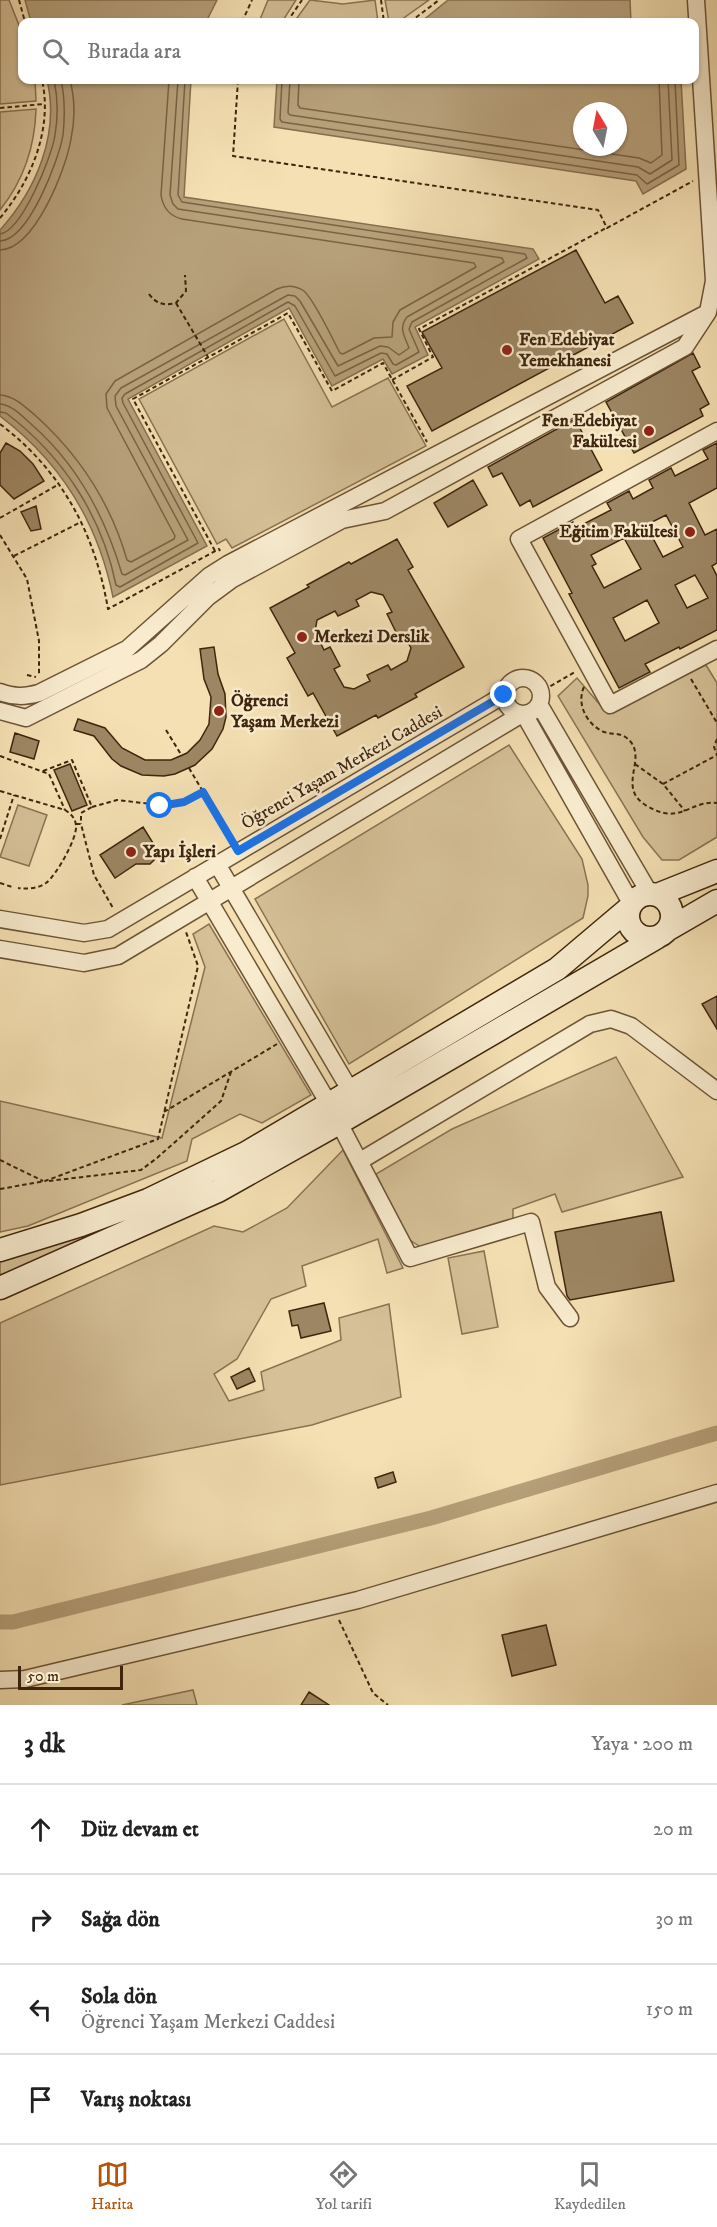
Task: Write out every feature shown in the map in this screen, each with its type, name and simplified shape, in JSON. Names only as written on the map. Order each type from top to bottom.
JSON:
[{"type":"street","points":[[696,0],[697,18]]},
{"type":"street","points":[[0,711],[26,718],[141,660],[161,644],[208,597],[231,580],[342,520],[385,511],[685,347],[708,312],[714,281],[715,254],[699,47]]},
{"type":"street","points":[[0,692],[25,697],[39,693],[127,649],[209,576],[228,564],[708,312]]},
{"type":"street","points":[[717,431],[519,539],[610,705],[717,648]]},
{"type":"street","points":[[642,900],[532,680],[520,678],[509,684],[504,695],[508,707],[523,714],[642,900],[668,904],[671,910],[671,924],[662,934],[642,937],[631,929],[628,923],[642,900]]},
{"type":"street","name":"Öğrenci Yaşam Merkezi Caddesi","points":[[0,919],[84,933],[108,929],[504,695]]},
{"type":"street","points":[[0,949],[84,963],[118,956],[523,714],[530,713],[540,698]]},
{"type":"street","points":[[217,864],[350,1090]]},
{"type":"street","points":[[0,1288],[218,1191],[334,1113],[350,1090],[557,969],[642,900],[717,871]]},
{"type":"street","points":[[195,877],[334,1113],[410,1258],[531,1222],[548,1287],[570,1318]]},
{"type":"street","points":[[0,1250],[81,1225],[148,1200],[334,1113],[662,934],[717,901]]},
{"type":"street","points":[[360,1161],[590,1024],[611,1019],[631,1026],[717,1091]]},
{"type":"street","points":[[0,1680],[25,1679],[333,1606],[717,1493]]},
{"type":"path","points":[[18,0],[24,18]]},
{"type":"path","points":[[244,18],[252,0]]},
{"type":"path","points":[[290,18],[302,0]]},
{"type":"path","points":[[381,0],[383,18]]},
{"type":"path","points":[[415,18],[439,0]]},
{"type":"path","points":[[0,218],[30,173],[41,138],[44,104],[42,84]]},
{"type":"path","points":[[238,84],[233,156],[598,210],[607,228]]},
{"type":"path","points":[[0,108],[44,104]]},
{"type":"path","points":[[392,380],[433,357],[419,329],[707,173]]},
{"type":"path","points":[[149,294],[158,303],[170,305],[176,303],[186,291],[185,275]]},
{"type":"path","points":[[176,303],[208,356]]},
{"type":"path","points":[[215,551],[134,399],[288,313],[332,391],[382,363],[435,456]]},
{"type":"path","points":[[1,424],[29,449],[59,484],[82,521],[98,561],[108,609],[219,549],[228,564]]},
{"type":"path","points":[[0,430],[1,424]]},
{"type":"path","points":[[0,518],[59,484]]},
{"type":"path","points":[[15,556],[82,521]]},
{"type":"path","points":[[0,535],[15,556],[27,579],[39,641],[39,677],[27,675]]},
{"type":"path","points":[[684,666],[717,723]]},
{"type":"path","points":[[540,698],[590,667]]},
{"type":"path","points":[[590,667],[582,692],[584,713],[598,729],[620,734],[630,741],[636,753],[632,784],[642,803],[664,813],[686,812],[704,804],[717,803]]},
{"type":"path","points":[[166,730],[182,756]]},
{"type":"path","points":[[663,784],[717,755],[714,747],[717,739]]},
{"type":"path","points":[[0,756],[49,774],[65,810]]},
{"type":"path","points":[[43,771],[72,760],[92,807]]},
{"type":"path","points":[[635,764],[663,784],[686,812]]},
{"type":"path","points":[[189,768],[238,851]]},
{"type":"path","points":[[0,791],[65,810],[72,815],[76,824],[75,834],[53,878],[40,887],[18,888]]},
{"type":"path","points":[[120,921],[94,875],[81,824],[81,813],[92,807],[117,800],[168,806],[184,802],[203,792]]},
{"type":"path","points":[[0,839],[14,795]]},
{"type":"path","points":[[76,824],[81,824]]},
{"type":"path","points":[[0,883],[12,887]]},
{"type":"path","points":[[0,1160],[45,1181],[158,1139],[198,966],[186,932]]},
{"type":"path","points":[[164,1112],[289,1036]]},
{"type":"path","points":[[0,1190],[45,1181],[141,1170],[220,1101],[231,1072]]},
{"type":"path","points":[[333,1606],[373,1693],[388,1705]]},
{"type":"shaded area","points":[[0,0],[9,0],[18,23],[18,84],[35,84],[36,101],[0,104]]},
{"type":"shaded area","points":[[268,0],[296,0],[285,18],[261,18]]},
{"type":"shaded area","points":[[310,0],[343,4],[375,0],[377,18],[297,18]]},
{"type":"shaded area","points":[[385,0],[429,0],[404,18],[388,18]]},
{"type":"shaded area","points":[[36,109],[27,162],[16,187],[0,210],[0,112]]},
{"type":"shaded area","points":[[284,319],[332,407],[388,378],[426,446],[232,548],[226,539],[217,544],[139,399]]},
{"type":"shaded area","points":[[706,665],[717,683],[717,837],[679,860],[662,860],[643,837],[558,696],[577,678],[608,714]]},
{"type":"shaded area","points":[[509,745],[582,859],[588,885],[583,918],[349,1064],[255,899]]},
{"type":"shaded area","points":[[18,805],[47,815],[29,866],[0,857]]},
{"type":"shaded area","points":[[209,924],[311,1095],[262,1123],[240,1114],[192,1139],[187,1161],[28,1226],[0,1232],[0,1101],[162,1138],[205,967],[193,934]]},
{"type":"shaded area","points":[[616,1057],[683,1177],[562,1212],[555,1194],[513,1209],[513,1223],[425,1250],[407,1238],[376,1174],[452,1129]]},
{"type":"shaded area","points":[[343,1150],[403,1268],[387,1273],[378,1239],[302,1266],[306,1286],[271,1299],[237,1359],[214,1374],[229,1401],[264,1390],[261,1372],[341,1340],[339,1318],[389,1304],[401,1397],[312,1425],[0,1485],[0,1323],[214,1226],[243,1232],[287,1208]]},
{"type":"shaded area","points":[[197,1190],[0,1278],[0,1257]]},
{"type":"shaded area","points":[[484,1251],[498,1327],[462,1334],[448,1258]]},
{"type":"shaded area","points":[[193,1690],[197,1705],[122,1705]]},
{"type":"water","points":[[25,0],[217,0],[208,18],[30,18]]},
{"type":"water","points":[[448,0],[630,0],[631,18],[426,18]]},
{"type":"water","points":[[48,84],[191,84],[184,197],[533,249],[539,259],[415,327],[428,355],[392,374],[383,359],[332,386],[289,308],[128,399],[207,546],[113,597],[98,544],[74,496],[41,453],[0,416],[0,230],[24,197],[42,160],[50,121]]},
{"type":"water","points":[[277,84],[681,84],[686,169],[643,194],[636,181],[274,127]]},
{"type":"building","name":"Fen Edebiyat Yemekhanesi","points":[[576,250],[605,303],[618,296],[633,323],[432,431],[407,386],[442,368],[422,332]]},
{"type":"building","points":[[693,353],[700,367],[692,371],[709,404],[700,409],[703,416],[634,453],[606,402]]},
{"type":"building","points":[[575,419],[602,470],[533,507],[530,500],[520,506],[502,473],[493,477],[488,467]]},
{"type":"building","points":[[6,443],[20,451],[33,464],[44,481],[14,499],[0,485],[0,453]]},
{"type":"building","points":[[717,443],[717,488],[689,503],[705,535],[717,529],[717,563],[712,566],[717,576],[717,630],[645,664],[650,672],[619,688],[569,594],[572,593],[543,538],[573,522],[576,528],[611,510],[607,503],[629,491],[633,499],[653,488],[649,480],[671,468],[675,476],[708,459],[703,450]],"holes":[[[666,515],[683,547],[663,557],[646,525]],[[624,538],[641,569],[604,588],[592,566],[596,564],[591,555]],[[695,575],[708,598],[687,608],[675,585]],[[647,600],[659,623],[625,641],[613,618]]]},
{"type":"building","points":[[473,480],[487,505],[448,527],[434,503]]},
{"type":"building","points":[[36,506],[41,529],[31,531],[21,512]]},
{"type":"building","name":"Merkezi Derslik","points":[[397,539],[413,567],[408,570],[464,667],[415,694],[417,697],[337,736],[313,693],[308,696],[287,658],[295,653],[270,608],[349,562],[351,564]],"holes":[[[371,592],[383,595],[392,612],[387,614],[397,634],[402,632],[411,648],[407,661],[391,670],[388,665],[367,675],[370,681],[354,689],[344,687],[334,669],[340,666],[330,647],[324,650],[315,632],[317,620],[335,611],[338,616],[359,606],[356,600]]]},
{"type":"building","name":"Öğrenci Yaşam Merkezi","points":[[214,647],[218,674],[225,694],[226,717],[223,729],[212,749],[195,765],[175,774],[142,775],[121,766],[112,759],[94,736],[74,730],[78,719],[105,728],[122,748],[145,760],[171,760],[187,753],[200,740],[209,724],[211,697],[204,679],[200,649]]},
{"type":"building","points":[[15,733],[39,741],[34,759],[10,752]]},
{"type":"building","points":[[70,764],[87,805],[72,811],[54,770]]},
{"type":"building","name":"Yapı İşleri","points":[[143,827],[158,851],[156,858],[150,864],[136,864],[115,878],[100,855]]},
{"type":"building","points":[[717,996],[717,1029],[702,1004]]},
{"type":"building","points":[[661,1212],[674,1281],[570,1300],[567,1296],[555,1232]]},
{"type":"building","points":[[324,1303],[331,1331],[301,1338],[298,1325],[292,1326],[289,1311]]},
{"type":"building","points":[[249,1368],[255,1381],[237,1389],[231,1377]]},
{"type":"building","points":[[393,1472],[396,1482],[378,1488],[375,1478]]},
{"type":"building","points":[[546,1625],[556,1665],[512,1676],[502,1635]]},
{"type":"building","points":[[309,1692],[329,1705],[301,1705]]},
{"type":"waterway","points":[[0,1622],[13,1622],[431,1518],[717,1433]]},
{"type":"place","name":"Fen Edebiyat Yemekhanesi","points":[[507,350]]},
{"type":"place","name":"Fen Edebiyat Fakültesi","points":[[649,431]]},
{"type":"place","name":"Eğitim Fakültesi","points":[[690,532]]},
{"type":"place","name":"Merkezi Derslik","points":[[302,637]]},
{"type":"place","name":"Öğrenci Yaşam Merkezi","points":[[219,711]]},
{"type":"place","name":"Yapı İşleri","points":[[131,852]]},
{"type":"route","points":[[160,806],[176,805],[203,792],[238,851],[504,695]]}]
